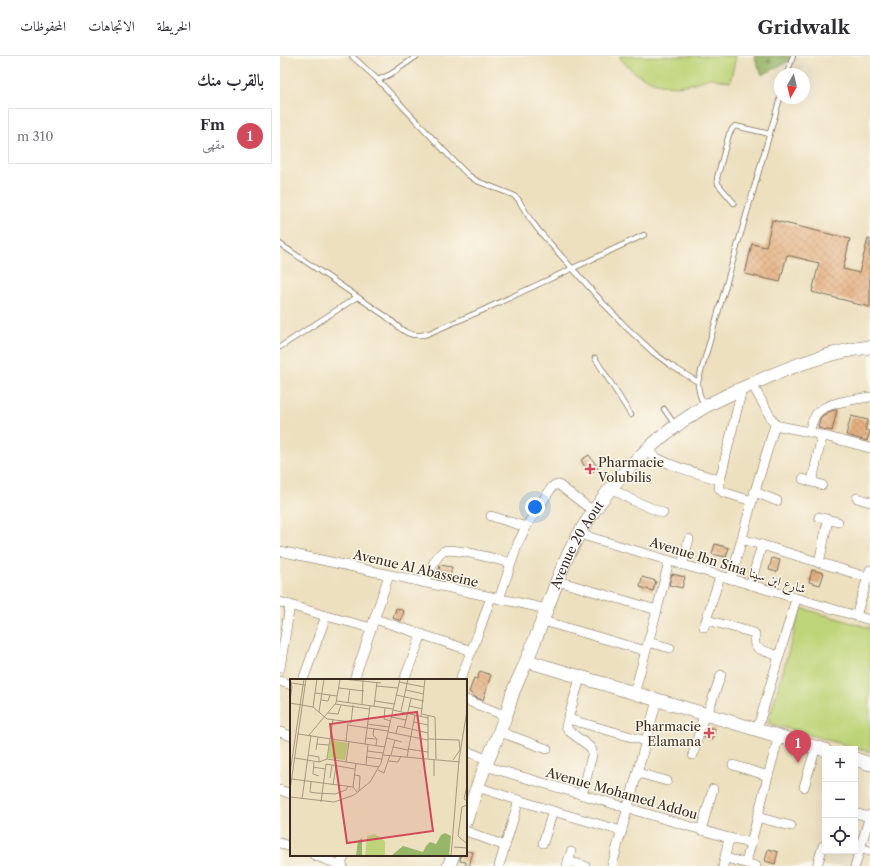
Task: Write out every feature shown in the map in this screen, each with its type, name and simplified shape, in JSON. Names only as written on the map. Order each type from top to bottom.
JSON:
[{"type":"street","name":"Avenue 20 Aout","points":[[467,817],[506,716],[513,692],[527,661],[568,555],[593,511],[628,468],[660,438],[676,426],[705,407],[747,386],[777,372],[824,356],[870,347]]},
{"type":"street","points":[[747,386],[776,425],[870,448]]},
{"type":"street","points":[[747,386],[719,488],[721,491],[729,494],[777,501]]},
{"type":"street","points":[[809,432],[815,415],[824,408],[839,403],[870,397]]},
{"type":"street","points":[[732,579],[754,497],[776,425]]},
{"type":"street","points":[[822,436],[808,480],[822,485]]},
{"type":"street","points":[[646,451],[654,457],[669,464],[720,480]]},
{"type":"street","points":[[460,679],[526,527],[552,487],[559,485],[593,511]]},
{"type":"street","points":[[611,488],[632,500],[663,513]]},
{"type":"street","points":[[857,498],[870,502]]},
{"type":"street","points":[[491,516],[526,527]]},
{"type":"street","points":[[819,563],[824,519],[838,522]]},
{"type":"street","name":"Avenue Ibn Sina شارع ابن سينا","points":[[579,534],[870,620]]},
{"type":"street","points":[[682,565],[689,539]]},
{"type":"street","points":[[742,539],[819,563],[869,575],[856,616]]},
{"type":"street","points":[[750,585],[762,545]]},
{"type":"street","points":[[424,582],[435,560],[440,554],[448,550],[465,552],[511,563]]},
{"type":"street","name":"Avenue Al Abasseine","points":[[280,551],[495,598],[647,646],[670,648]]},
{"type":"street","points":[[634,694],[657,610],[668,561]]},
{"type":"street","points":[[354,679],[389,575]]},
{"type":"street","points":[[720,576],[706,624],[754,633],[756,635],[755,644],[757,647],[779,656]]},
{"type":"street","points":[[558,581],[657,610]]},
{"type":"street","points":[[757,730],[796,599]]},
{"type":"street","points":[[280,602],[326,616],[373,623],[422,634],[472,651]]},
{"type":"street","points":[[280,668],[290,606]]},
{"type":"street","points":[[303,679],[326,616]]},
{"type":"street","points":[[408,679],[422,634]]},
{"type":"street","points":[[527,661],[820,749],[804,787]]},
{"type":"street","points":[[693,755],[721,675]]},
{"type":"street","points":[[580,678],[566,726],[569,731],[590,747],[592,751],[582,795]]},
{"type":"street","points":[[280,681],[290,685]]},
{"type":"street","points":[[467,700],[506,716]]},
{"type":"street","points":[[612,866],[657,700]]},
{"type":"street","points":[[568,719],[646,741]]},
{"type":"street","points":[[280,732],[290,736]]},
{"type":"street","points":[[500,732],[547,749]]},
{"type":"street","points":[[746,863],[779,736]]},
{"type":"street","name":"Avenue Mohamed Addou","points":[[467,753],[487,763],[582,795],[751,843]]},
{"type":"street","points":[[858,760],[870,764]]},
{"type":"street","points":[[733,766],[768,776]]},
{"type":"street","points":[[638,773],[667,781]]},
{"type":"street","points":[[477,788],[622,831]]},
{"type":"street","points":[[701,830],[713,788]]},
{"type":"street","points":[[280,790],[290,794]]},
{"type":"street","points":[[500,866],[519,800]]},
{"type":"street","points":[[543,843],[553,811]]},
{"type":"street","points":[[855,866],[870,816],[858,814]]},
{"type":"street","points":[[757,817],[791,826]]},
{"type":"street","points":[[467,831],[505,846]]},
{"type":"street","points":[[730,838],[725,862],[746,863],[756,866]]},
{"type":"street","points":[[280,843],[290,847]]},
{"type":"street","points":[[860,848],[870,851]]},
{"type":"street","points":[[816,866],[822,849]]},
{"type":"street","points":[[316,856],[341,866],[344,856]]},
{"type":"street","points":[[449,866],[452,856]]},
{"type":"street","points":[[569,859],[585,866]]},
{"type":"lane","points":[[352,56],[378,80],[468,175],[477,181],[513,195],[518,199],[540,232],[604,304],[641,341],[665,361],[698,382]]},
{"type":"lane","points":[[378,80],[391,74],[416,56]]},
{"type":"lane","points":[[789,68],[793,56]]},
{"type":"lane","points":[[705,407],[699,396],[698,382],[778,104]]},
{"type":"lane","points":[[734,203],[718,184],[717,178],[729,134],[735,126],[770,134]]},
{"type":"lane","points":[[280,244],[387,317],[408,334],[418,336],[427,334],[481,311],[644,235]]},
{"type":"lane","points":[[280,348],[357,297]]},
{"type":"lane","points":[[595,358],[631,415]]},
{"type":"lane","points":[[664,410],[676,426]]},
{"type":"green space","points":[[619,56],[736,56],[730,82],[711,78],[677,86],[658,83],[640,76],[625,64]]},
{"type":"green space","points":[[754,56],[794,56],[793,59],[762,75]]},
{"type":"green space","points":[[801,608],[870,628],[870,752],[858,749],[858,746],[849,746],[768,723]]},
{"type":"building","points":[[772,220],[850,239],[843,269],[859,273],[868,239],[870,239],[870,307],[812,292],[819,263],[787,255],[780,282],[745,274],[752,244],[766,247]]},
{"type":"building","points":[[837,410],[832,431],[818,428],[822,416],[831,411]]},
{"type":"building","points":[[851,416],[868,420],[865,430],[870,431],[867,441],[846,435]]},
{"type":"building","points":[[589,455],[598,468],[589,474],[581,460]]},
{"type":"building","points":[[715,544],[729,548],[726,557],[712,554]]},
{"type":"building","points":[[772,558],[780,560],[777,572],[769,570]]},
{"type":"building","points":[[440,565],[452,567],[449,581],[437,579]]},
{"type":"building","points":[[812,570],[824,573],[820,585],[809,582]]},
{"type":"building","points":[[672,574],[685,577],[682,588],[669,585]]},
{"type":"building","points":[[642,577],[656,581],[653,591],[640,587]]},
{"type":"building","points":[[396,608],[404,611],[401,621],[393,618]]},
{"type":"building","points":[[480,671],[491,675],[483,700],[472,696],[473,694],[469,692],[474,678],[477,679]]},
{"type":"building","name":"Pharmacie Elamana","points":[[707,727],[715,729],[712,740],[704,738]]},
{"type":"building","points":[[768,849],[778,852],[775,864],[765,861]]},
{"type":"building","points":[[467,851],[473,852],[469,866],[466,866],[466,862],[460,861],[461,856],[467,856]]},
{"type":"place","name":"Pharmacie Volubilis","points":[[590,469]]},
{"type":"place","name":"Pharmacie Elamana","points":[[709,733]]},
{"type":"place","name":"Fm","points":[[798,763]]}]
